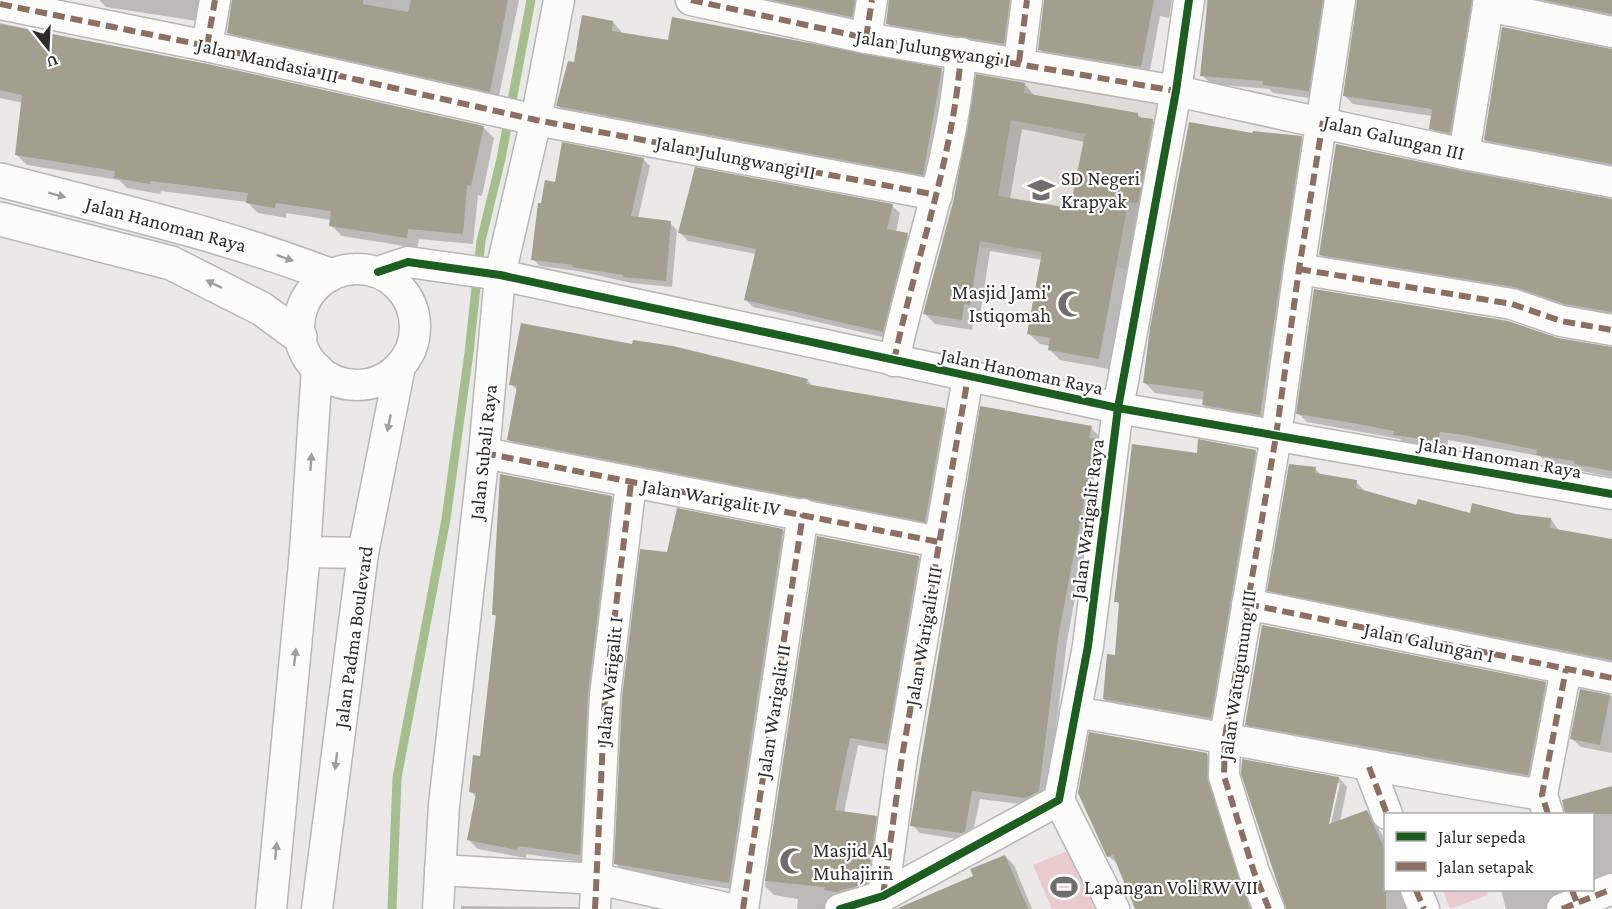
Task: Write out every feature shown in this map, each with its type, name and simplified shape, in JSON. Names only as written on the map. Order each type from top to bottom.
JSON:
[{"type":"street","points":[[207,46],[215,0]]},
{"type":"street","name":"Jalan Subali Raya","points":[[438,909],[444,805],[457,672],[484,453],[483,273],[513,115],[559,0]]},
{"type":"street","name":"Jalan Julungwangi I","points":[[691,0],[721,3],[866,38],[1019,62],[1176,91]]},
{"type":"street","points":[[866,38],[872,0]]},
{"type":"street","points":[[1019,62],[1027,0]]},
{"type":"street","name":"Jalan Warigalit Raya","points":[[1059,800],[1088,646],[1118,408],[1176,91],[1189,0]]},
{"type":"street","name":"Jalan Watugunung III","points":[[1269,909],[1254,872],[1224,776],[1225,737],[1276,436],[1340,0]]},
{"type":"street","points":[[1464,154],[1489,3],[1612,32]]},
{"type":"street","name":"Jalan Mandasia III","points":[[0,4],[207,46],[513,115]]},
{"type":"street","points":[[894,361],[937,195],[957,104],[961,53]]},
{"type":"street","name":"Jalan Galungan III","points":[[1176,91],[1323,121],[1464,154],[1612,182]]},
{"type":"street","name":"Jalan Julungwangi II","points":[[513,115],[937,195]]},
{"type":"street","name":"Jalan Hanoman Raya","points":[[0,180],[278,255],[329,275]]},
{"type":"street","name":"Jalan Hanoman Raya","points":[[0,219],[171,263],[262,309],[300,337]]},
{"type":"street","name":"Jalan Hanoman Raya","points":[[378,272],[408,262],[483,273],[1118,408],[1612,494]]},
{"type":"street","points":[[414,310],[404,291],[393,280],[378,272],[353,269],[329,275],[315,286],[305,301],[299,319],[300,337],[305,354],[317,368],[340,382],[368,384],[386,378],[400,366],[411,349],[416,330],[414,310],[418,282],[434,267]]},
{"type":"street","points":[[1299,269],[1512,304],[1561,321],[1612,330]]},
{"type":"street","name":"Jalan Padma Boulevard","points":[[317,909],[363,553],[400,366]]},
{"type":"street","points":[[271,909],[305,552],[317,368]]},
{"type":"street","name":"Jalan Warigalit III","points":[[882,896],[902,757],[968,377]]},
{"type":"street","name":"Jalan Warigalit IV","points":[[484,453],[939,542]]},
{"type":"street","name":"Jalan Warigalit I","points":[[595,909],[598,879],[596,840],[605,696],[632,483]]},
{"type":"street","name":"Jalan Warigalit II","points":[[743,909],[803,514]]},
{"type":"street","points":[[305,552],[363,553]]},
{"type":"street","name":"Jalan Galungan I","points":[[1247,604],[1612,678]]},
{"type":"street","points":[[1075,712],[1225,737],[1545,805],[1566,669]]},
{"type":"street","points":[[1369,767],[1387,813]]},
{"type":"street","points":[[840,909],[882,896],[1059,800],[1114,909]]},
{"type":"street","points":[[440,870],[598,879],[731,909]]},
{"type":"street","points":[[1570,901],[1612,889]]},
{"type":"street","points":[[1416,891],[1424,909]]},
{"type":"shaded area","name":"SD Negeri Krapyak","points":[[971,65],[1161,100],[1129,269],[926,239]]},
{"type":"shaded area","name":"Lapangan Voli RW VII","points":[[1070,850],[1095,909],[1052,909],[1033,865]]},
{"type":"shaded area","points":[[1443,891],[1486,891],[1488,895],[1450,909]]},
{"type":"building","points":[[232,0],[363,0],[363,4],[408,12],[411,0],[508,0],[490,92],[227,33]]},
{"type":"building","points":[[772,0],[855,0],[852,17]]},
{"type":"building","points":[[889,0],[1010,0],[1004,44],[886,24]]},
{"type":"building","points":[[1044,0],[1154,0],[1141,67],[1038,50]]},
{"type":"building","points":[[1208,0],[1323,0],[1309,91],[1263,85],[1263,81],[1200,76]]},
{"type":"building","points":[[1357,0],[1472,0],[1450,133],[1429,129],[1432,109],[1343,96]]},
{"type":"building","points":[[1543,0],[1612,0],[1612,14]]},
{"type":"building","points":[[582,15],[613,21],[612,31],[668,40],[672,17],[942,68],[923,175],[556,106],[568,61],[574,62]]},
{"type":"building","points":[[0,24],[208,64],[484,126],[471,186],[467,185],[463,234],[408,229],[407,238],[329,226],[331,211],[276,203],[275,208],[246,203],[248,193],[150,181],[150,184],[114,178],[115,171],[15,155],[22,95],[0,90]]},
{"type":"building","points":[[1502,27],[1612,49],[1612,164],[1484,140]]},
{"type":"building","name":"SD Negeri Krapyak","points":[[976,74],[1025,83],[1024,93],[1138,113],[1138,117],[1153,119],[1138,203],[1128,202],[1099,359],[1048,350],[1050,338],[1027,334],[1042,252],[980,241],[970,305],[964,304],[962,320],[923,314],[954,199]],"holes":[[[1011,120],[1085,134],[1070,208],[998,196]]]},
{"type":"building","points":[[1189,122],[1252,133],[1253,131],[1302,136],[1260,415],[1202,405],[1204,391],[1143,383],[1150,328]]},
{"type":"building","points":[[562,142],[644,158],[631,216],[671,221],[666,281],[623,277],[623,275],[572,267],[573,265],[531,260],[538,203],[541,203],[545,180],[555,182]]},
{"type":"building","points":[[1336,144],[1461,171],[1612,199],[1612,312],[1565,304],[1515,287],[1319,255]]},
{"type":"building","points":[[695,167],[893,204],[887,229],[908,233],[883,332],[744,300],[756,249],[678,233]]},
{"type":"building","points":[[1314,289],[1508,321],[1558,338],[1612,347],[1612,471],[1574,464],[1575,461],[1536,455],[1537,450],[1464,435],[1440,432],[1438,441],[1393,435],[1394,431],[1296,414]]},
{"type":"building","points":[[521,323],[632,344],[633,340],[673,346],[808,379],[806,384],[945,408],[925,522],[507,440],[517,386],[509,385]]},
{"type":"building","points":[[980,406],[1092,426],[1089,438],[1096,439],[1059,632],[1039,791],[1026,798],[972,791],[965,831],[962,833],[910,826]]},
{"type":"building","points":[[1198,439],[1256,450],[1211,718],[1103,699],[1107,654],[1115,655],[1119,602],[1114,602],[1132,444],[1197,453]]},
{"type":"building","points":[[1289,464],[1316,467],[1315,473],[1357,480],[1356,488],[1416,505],[1418,499],[1470,513],[1472,503],[1516,514],[1551,518],[1550,528],[1612,539],[1612,660],[1267,591]]},
{"type":"building","points":[[500,474],[612,496],[588,694],[580,855],[518,846],[517,850],[467,840],[476,793],[469,792],[473,755],[480,756],[496,615],[492,615]]},
{"type":"building","points":[[677,508],[783,529],[729,883],[614,864],[622,697],[640,549],[667,552]]},
{"type":"building","points":[[817,536],[919,556],[887,744],[850,738],[835,810],[877,816],[867,883],[836,892],[824,890],[825,887],[765,881]]},
{"type":"building","points":[[1262,625],[1546,682],[1528,775],[1245,725]]},
{"type":"building","points":[[1580,689],[1610,695],[1600,745],[1570,739]]},
{"type":"building","points":[[1089,732],[1207,753],[1208,781],[1250,909],[1135,909],[1113,855],[1107,857],[1078,793]]},
{"type":"building","points":[[1242,759],[1339,777],[1329,824],[1367,810],[1384,848],[1386,909],[1286,909],[1241,774]]},
{"type":"building","points":[[1612,786],[1612,814],[1565,813],[1562,800]]},
{"type":"building","points":[[1005,855],[1028,909],[896,909],[973,876],[970,869]]},
{"type":"waterway","points":[[392,909],[397,778],[446,519],[469,353],[481,241],[501,159],[531,0]]},
{"type":"marked path","points":[[207,46],[215,0]]},
{"type":"marked path","points":[[691,0],[866,38],[1176,91]]},
{"type":"marked path","points":[[866,38],[872,0]]},
{"type":"marked path","points":[[1019,62],[1027,0]]},
{"type":"marked path","points":[[0,4],[207,46],[536,120],[937,195]]},
{"type":"marked path","points":[[894,361],[942,170],[957,93],[961,53]]},
{"type":"marked path","points":[[1269,909],[1254,872],[1224,776],[1225,737],[1276,436],[1299,269],[1323,121]]},
{"type":"marked path","points":[[1299,269],[1512,304],[1561,321],[1612,330]]},
{"type":"marked path","points":[[883,896],[902,757],[968,377]]},
{"type":"marked path","points":[[484,453],[939,542]]},
{"type":"marked path","points":[[595,909],[605,696],[631,483]]},
{"type":"marked path","points":[[743,909],[803,514]]},
{"type":"marked path","points":[[1247,604],[1612,678]]},
{"type":"marked path","points":[[1548,813],[1542,795],[1566,669]]},
{"type":"marked path","points":[[1369,767],[1387,813]]},
{"type":"marked path","points":[[1562,909],[1612,889]]},
{"type":"marked path","points":[[1416,891],[1424,909]]},
{"type":"marked path","points":[[1572,891],[1577,903]]},
{"type":"cycle path","points":[[840,909],[883,896],[1059,800],[1088,646],[1118,408],[1176,91],[1189,0]]},
{"type":"cycle path","points":[[378,272],[408,262],[500,275],[1118,408],[1612,494]]},
{"type":"place","name":"SD Negeri Krapyak","points":[[1041,190]]},
{"type":"place","name":"Masjid Jami' Istiqomah","points":[[1071,304]]},
{"type":"place","name":"Masjid Al Muhajirin","points":[[793,861]]},
{"type":"place","name":"Lapangan Voli RW VII","points":[[1064,887]]}]
